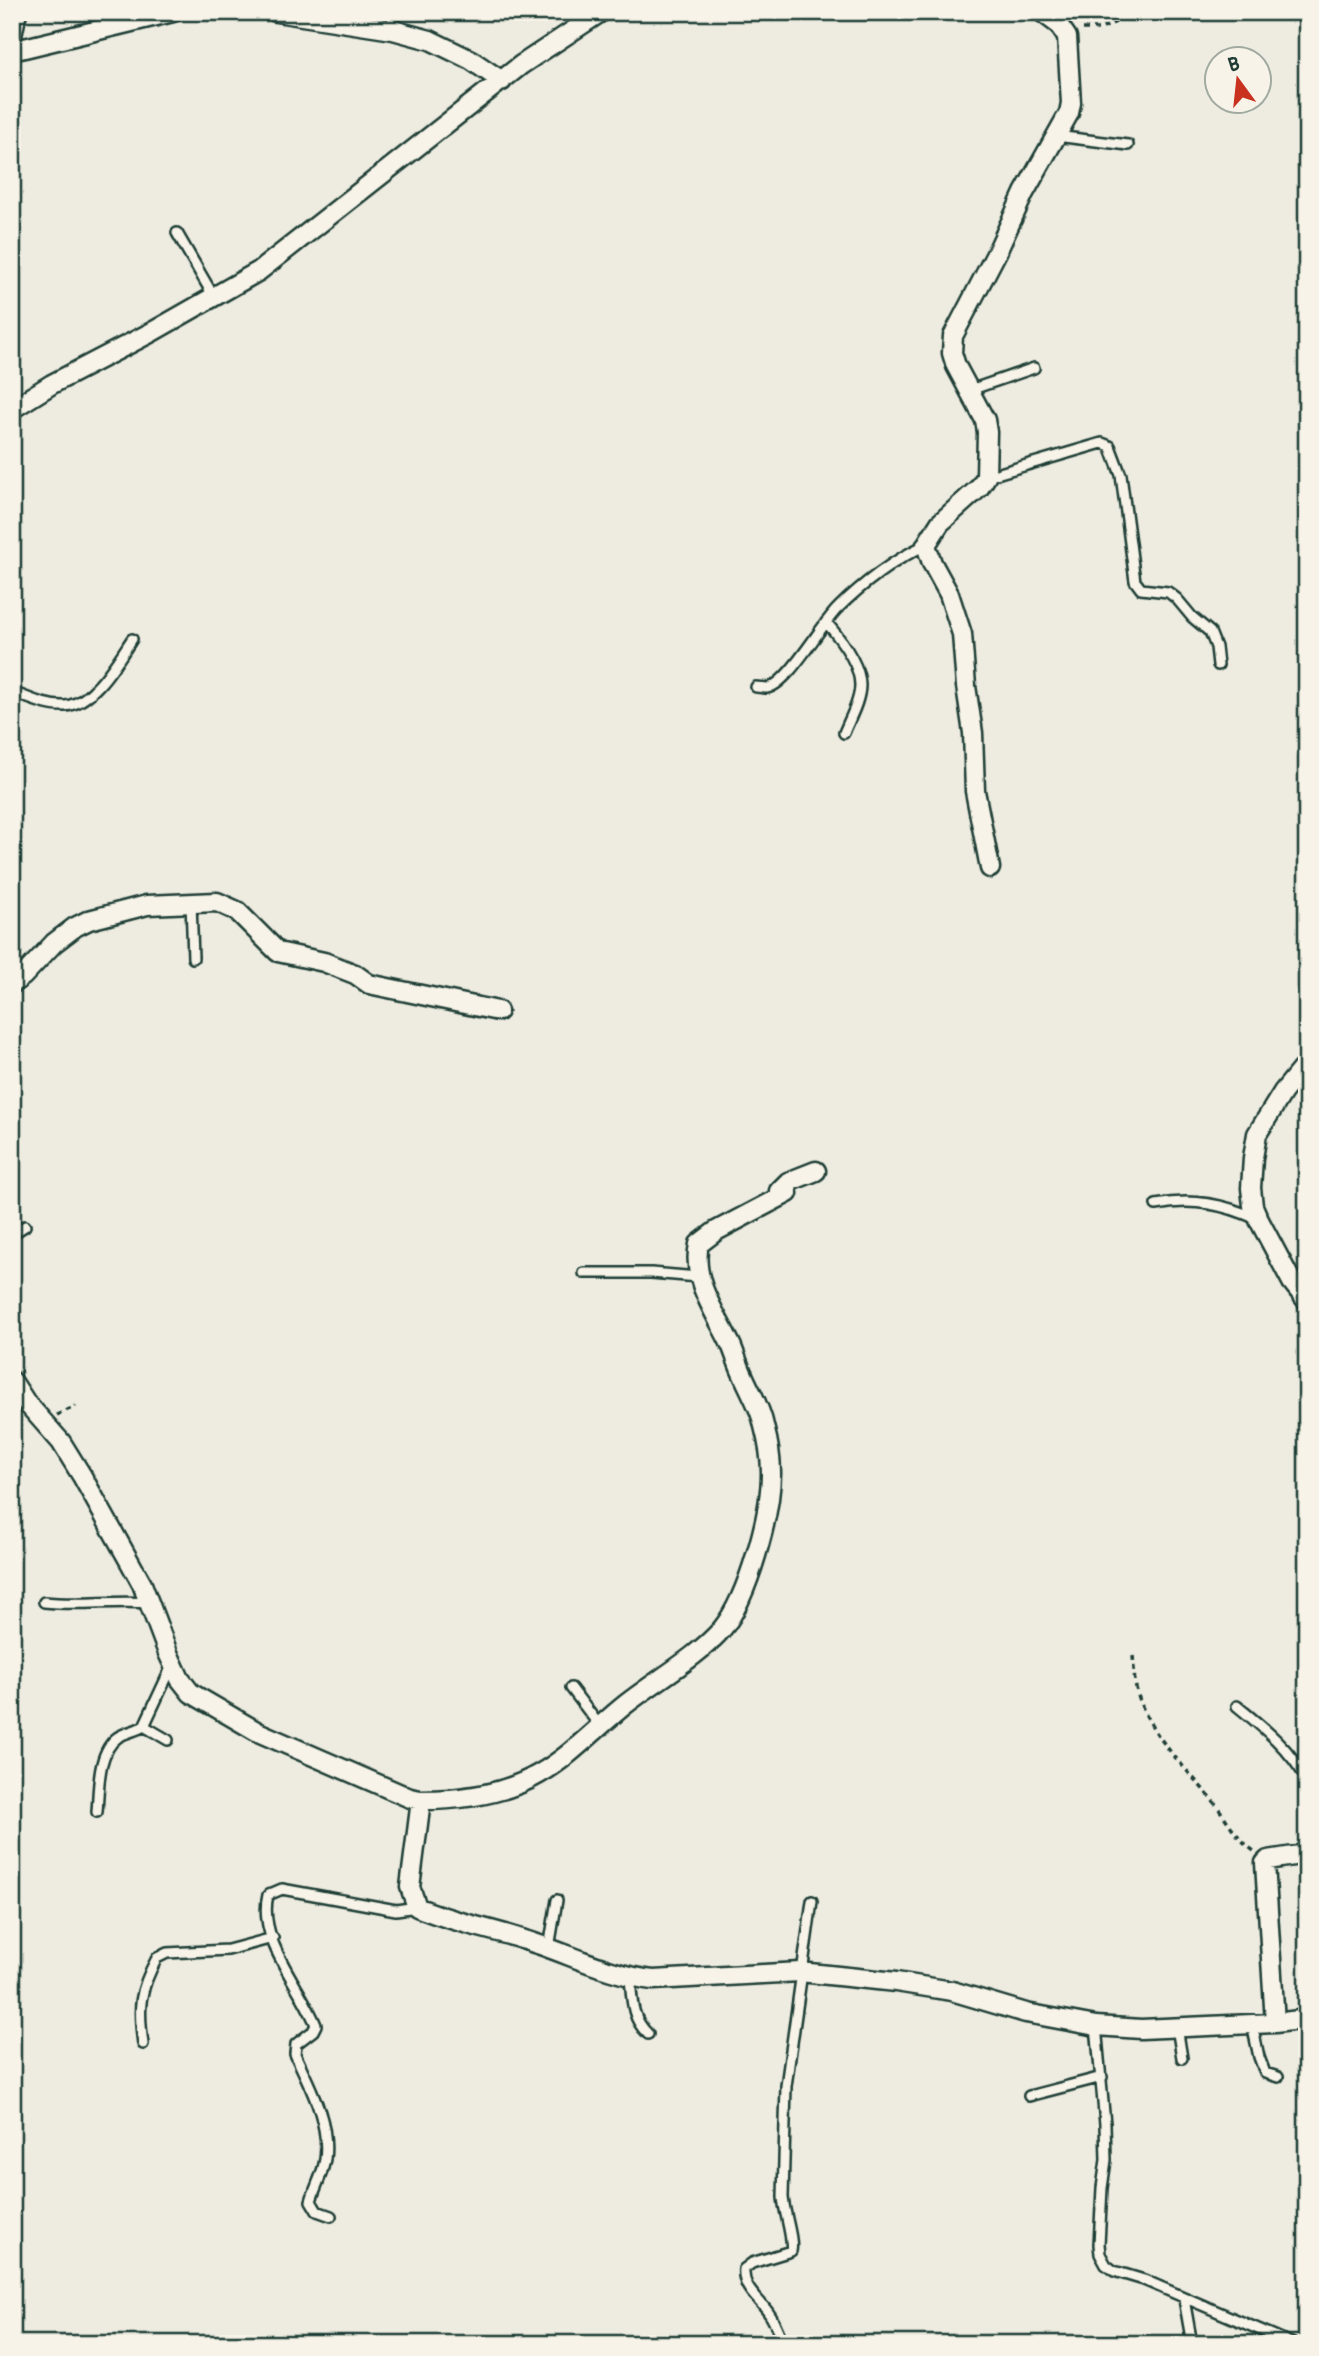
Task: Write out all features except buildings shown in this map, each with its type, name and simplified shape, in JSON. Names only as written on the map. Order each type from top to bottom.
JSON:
[{"type":"street","points":[[12,36],[17,12]]},
{"type":"street","points":[[12,51],[173,12]]},
{"type":"street","points":[[276,12],[393,21],[471,60],[502,80]]},
{"type":"street","points":[[12,409],[52,384],[259,271],[521,65],[601,12]]},
{"type":"street","points":[[990,869],[975,791],[973,733],[962,634],[949,594],[932,563],[926,545],[940,523],[979,488],[986,477],[985,420],[952,353],[953,336],[1024,193],[1069,113],[1069,49],[1064,30],[1042,12]]},
{"type":"street","points":[[12,984],[54,943],[89,920],[147,905],[217,902],[237,911],[278,952],[324,962],[355,974],[369,984],[498,1010]]},
{"type":"street","points":[[1307,1067],[1301,1070],[1283,1092],[1257,1134],[1252,1158],[1251,1188],[1253,1206],[1259,1220],[1292,1282],[1307,1301]]},
{"type":"street","points":[[12,1381],[25,1401],[61,1442],[82,1476],[142,1584],[173,1664],[191,1693],[208,1705],[270,1737],[410,1798],[421,1800],[470,1797],[506,1788],[539,1774],[573,1750],[599,1725],[703,1647],[722,1629],[735,1608],[751,1569],[763,1528],[771,1474],[764,1423],[698,1277],[696,1258],[699,1244],[788,1193],[779,1191],[788,1182],[816,1171]]},
{"type":"street","points":[[421,1800],[410,1887],[417,1907],[549,1948],[630,1977],[653,1980],[800,1972],[952,1990],[1027,2013],[1096,2026],[1141,2029],[1307,2019]]},
{"type":"street","points":[[1275,2023],[1264,1868],[1268,1860],[1300,1855],[1307,1850]]},
{"type":"lane","points":[[1056,136],[1128,145]]},
{"type":"lane","points":[[177,233],[214,297]]},
{"type":"lane","points":[[970,390],[1034,368]]},
{"type":"lane","points":[[986,477],[1102,443],[1110,446],[1121,475],[1135,581],[1141,589],[1168,592],[1210,632],[1216,647],[1218,666]]},
{"type":"lane","points":[[756,687],[766,688],[780,680],[803,656],[812,639],[836,610],[904,556],[926,545]]},
{"type":"lane","points":[[826,622],[841,639],[858,674],[860,685],[858,699],[844,733]]},
{"type":"lane","points":[[12,692],[43,703],[64,706],[77,704],[106,678],[132,639]]},
{"type":"lane","points":[[191,903],[193,958]]},
{"type":"lane","points":[[1304,964],[1307,977]]},
{"type":"lane","points":[[1156,1205],[1193,1201],[1232,1208],[1259,1220]]},
{"type":"lane","points":[[12,1234],[25,1226]]},
{"type":"lane","points":[[584,1273],[651,1273],[698,1277]]},
{"type":"lane","points":[[44,1602],[88,1605],[111,1602],[149,1603]]},
{"type":"lane","points":[[97,1812],[101,1770],[107,1749],[117,1738],[144,1726],[173,1664]]},
{"type":"lane","points":[[571,1688],[599,1725]]},
{"type":"lane","points":[[1237,1706],[1294,1758],[1307,1780]]},
{"type":"lane","points":[[144,1726],[168,1740]]},
{"type":"lane","points":[[331,2216],[317,2211],[311,2201],[325,2158],[325,2138],[320,2111],[295,2054],[296,2044],[313,2031],[316,2025],[283,1965],[273,1938],[266,1905],[268,1895],[282,1889],[396,1910],[417,1907]]},
{"type":"lane","points":[[549,1948],[557,1900]]},
{"type":"lane","points":[[783,2344],[770,2314],[743,2278],[744,2269],[752,2263],[791,2251],[794,2242],[784,2214],[783,2197],[786,2086],[811,1901]]},
{"type":"lane","points":[[143,2044],[139,2013],[141,1993],[157,1958],[167,1953],[228,1950],[273,1938]]},
{"type":"lane","points":[[630,1977],[634,2014],[639,2026],[648,2034]]},
{"type":"lane","points":[[1252,2024],[1265,2073],[1278,2077]]},
{"type":"lane","points":[[1096,2026],[1102,2077],[1106,2160],[1099,2223],[1100,2254],[1106,2265],[1114,2271],[1144,2280],[1293,2344]]},
{"type":"lane","points":[[1177,2027],[1182,2057]]},
{"type":"lane","points":[[1030,2096],[1102,2077]]},
{"type":"lane","points":[[1184,2299],[1192,2344]]},
{"type":"path","points":[[1064,30],[1101,29],[1137,12]]},
{"type":"path","points":[[1133,1656],[1135,1685],[1159,1737],[1217,1806],[1243,1843],[1268,1860]]}]
